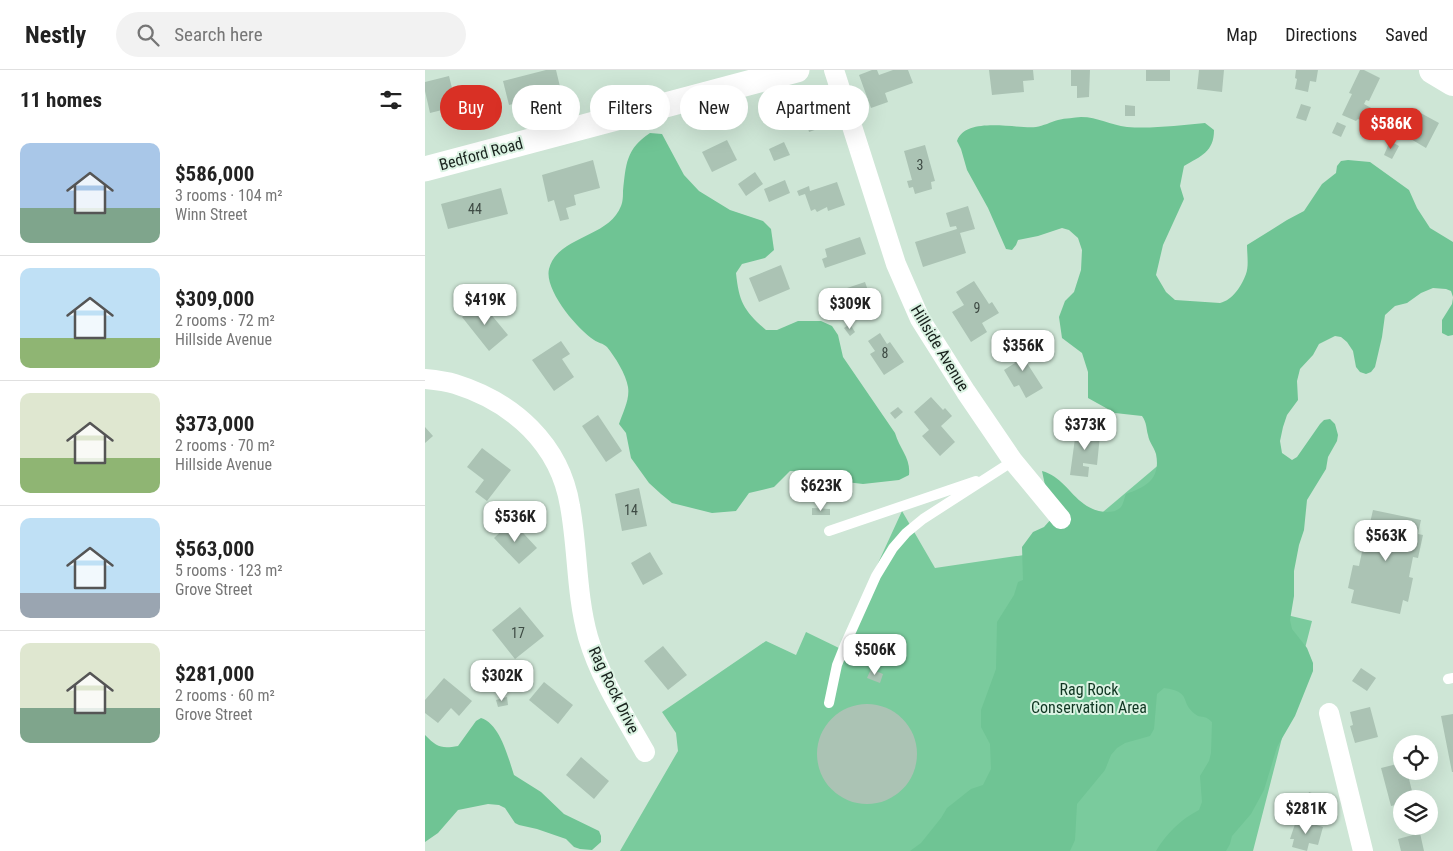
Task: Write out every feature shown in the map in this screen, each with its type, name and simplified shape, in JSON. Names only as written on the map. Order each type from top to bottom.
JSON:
[{"type":"main road","points":[[1433,70],[1453,82]]},
{"type":"street","name":"Bedford Road","points":[[425,169],[797,70]]},
{"type":"street","name":"Hillside Avenue","points":[[834,70],[886,234],[912,303],[941,353],[1013,461],[1061,519]]},
{"type":"street","name":"Rag Rock Drive","points":[[425,379],[453,383],[499,403],[521,419],[538,436],[555,460],[566,487],[571,506],[580,596],[588,638],[599,668],[645,752]]},
{"type":"street","points":[[1329,713],[1363,851]]},
{"type":"lane","points":[[829,703],[837,665],[845,645],[876,576],[893,548],[906,533],[923,519],[1013,461]]},
{"type":"lane","points":[[829,531],[991,475]]},
{"type":"green space","points":[[1067,118],[1093,118],[1127,127],[1205,123],[1214,130],[1212,144],[1209,148],[1201,156],[1184,166],[1180,186],[1184,199],[1163,245],[1156,275],[1166,292],[1175,300],[1220,303],[1229,299],[1239,287],[1247,271],[1247,245],[1304,211],[1322,184],[1336,173],[1337,166],[1341,161],[1348,160],[1370,162],[1409,190],[1417,208],[1430,228],[1453,242],[1453,297],[1451,291],[1433,288],[1421,293],[1407,303],[1395,306],[1385,315],[1375,367],[1371,372],[1366,374],[1360,372],[1356,367],[1353,351],[1347,342],[1341,337],[1335,336],[1319,344],[1313,355],[1300,369],[1297,381],[1298,400],[1287,415],[1283,427],[1280,441],[1282,453],[1292,460],[1297,457],[1324,420],[1330,419],[1335,424],[1338,435],[1337,441],[1328,457],[1326,469],[1307,500],[1304,530],[1294,571],[1294,596],[1290,620],[1292,629],[1307,648],[1313,663],[1313,671],[1295,716],[1277,747],[1264,790],[1251,814],[1232,836],[1226,851],[1156,851],[1174,828],[1199,810],[1202,802],[1200,776],[1209,761],[1211,753],[1212,722],[1190,710],[1179,692],[1164,688],[1157,694],[1154,729],[1150,736],[1125,743],[1117,748],[1111,755],[1105,770],[1077,804],[1075,840],[1070,851],[910,851],[921,843],[947,808],[971,789],[983,785],[991,769],[990,744],[981,727],[981,710],[996,669],[997,622],[1014,595],[1018,582],[1023,580],[1022,547],[1033,532],[1044,527],[1052,518],[1042,471],[1049,473],[1060,481],[1088,507],[1112,512],[1120,508],[1126,494],[1146,485],[1154,476],[1156,470],[1156,454],[1149,440],[1146,423],[1142,416],[1115,413],[1088,398],[1088,372],[1082,353],[1062,338],[1059,317],[1065,301],[1074,292],[1081,270],[1082,250],[1078,238],[1069,230],[1062,228],[1018,240],[1012,250],[1006,249],[988,208],[967,170],[957,141],[962,133],[980,126],[1036,127]]},
{"type":"green space","points":[[650,133],[662,134],[684,175],[699,191],[730,210],[763,221],[771,229],[774,250],[765,258],[742,264],[736,273],[744,305],[752,317],[766,330],[777,330],[798,321],[821,321],[832,326],[838,335],[843,357],[895,433],[907,459],[909,475],[899,480],[863,484],[838,481],[815,472],[790,471],[774,487],[749,493],[736,511],[712,513],[672,503],[649,483],[631,458],[626,433],[619,424],[628,396],[627,382],[623,371],[607,347],[587,335],[563,308],[552,287],[549,269],[554,258],[562,250],[606,225],[615,217],[622,203],[625,173],[629,158],[636,145]]},
{"type":"green space","points":[[1453,298],[1453,335],[1448,336],[1442,333],[1442,320],[1452,304]]},
{"type":"green space","name":"Rag Rock Conservation Area","points":[[1181,446],[1203,595],[1312,621],[1253,851],[620,851],[678,751],[676,733],[662,712],[766,641],[796,655],[806,632],[839,648],[902,511],[935,568],[1058,550]]},
{"type":"green space","points":[[481,718],[488,721],[498,734],[514,775],[541,792],[564,814],[599,831],[601,842],[592,850],[574,847],[566,839],[515,823],[505,808],[499,805],[488,804],[458,810],[438,833],[425,842],[425,735],[440,746],[458,746],[476,721]]},
{"type":"building","points":[[546,70],[556,70],[560,85],[512,85],[512,104],[509,105],[503,81]]},
{"type":"building","points":[[872,70],[877,70],[879,75],[893,70],[908,70],[913,83],[885,93],[888,102],[871,108],[869,102],[869,85],[863,85],[859,75]]},
{"type":"building","points":[[989,70],[1033,70],[1034,80],[1023,81],[1024,92],[992,95]]},
{"type":"building","points":[[1071,70],[1090,70],[1089,97],[1077,98],[1077,86],[1071,86]]},
{"type":"building","points":[[1146,70],[1170,70],[1170,81],[1146,81]]},
{"type":"building","points":[[1199,70],[1224,70],[1222,92],[1197,89]]},
{"type":"building","points":[[1296,70],[1318,70],[1316,82],[1310,81],[1308,92],[1295,89]]},
{"type":"building","points":[[1360,70],[1380,78],[1369,101],[1366,100],[1364,104],[1373,109],[1366,123],[1342,115],[1352,94],[1349,93]]},
{"type":"building","points":[[449,76],[451,85],[440,85],[440,110],[430,113],[425,82]]},
{"type":"building","points":[[1301,104],[1311,107],[1306,121],[1296,118]]},
{"type":"building","points":[[1125,105],[1135,106],[1135,116],[1125,116]]},
{"type":"building","points":[[1417,111],[1439,123],[1426,148],[1404,135]]},
{"type":"building","points":[[1337,122],[1346,126],[1341,137],[1332,133]]},
{"type":"building","points":[[727,140],[737,160],[712,172],[702,152]]},
{"type":"building","points":[[1390,141],[1399,146],[1392,159],[1384,155]]},
{"type":"building","points":[[784,142],[790,155],[774,161],[769,149]]},
{"type":"building","points":[[925,145],[935,181],[931,182],[932,189],[915,194],[913,187],[909,188],[907,181],[912,180],[904,151]]},
{"type":"building","points":[[593,160],[600,188],[574,195],[576,205],[566,208],[569,219],[560,221],[554,200],[548,202],[542,175]]},
{"type":"building","points":[[755,172],[763,184],[746,196],[738,184]]},
{"type":"building","points":[[785,180],[790,193],[769,202],[764,189]]},
{"type":"building","points":[[837,182],[845,205],[828,211],[827,207],[817,212],[815,209],[811,211],[805,194],[799,196],[797,191],[809,186],[810,191]]},
{"type":"building","points":[[501,188],[508,214],[448,229],[441,204]]},
{"type":"building","points":[[968,206],[975,229],[960,233],[966,253],[923,267],[915,242],[957,229],[956,226],[950,227],[946,213]]},
{"type":"building","points":[[860,237],[866,254],[825,268],[822,259],[827,257],[825,249]]},
{"type":"building","points":[[781,265],[790,289],[759,302],[749,278]]},
{"type":"building","points":[[974,281],[989,304],[992,302],[999,313],[982,323],[987,332],[971,342],[952,312],[964,305],[956,292]]},
{"type":"building","points":[[865,282],[872,302],[848,310],[841,290]]},
{"type":"building","points":[[480,302],[485,308],[487,306],[491,310],[489,312],[508,335],[489,351],[462,317]]},
{"type":"building","points":[[850,324],[855,332],[850,336],[844,328]]},
{"type":"building","points":[[880,333],[887,344],[890,342],[904,362],[884,375],[870,354],[875,351],[868,341]]},
{"type":"building","points":[[561,341],[570,354],[562,359],[574,377],[554,391],[532,360]]},
{"type":"building","points":[[1028,344],[1034,354],[1025,360],[1043,388],[1026,398],[1019,385],[1014,387],[1004,370],[1015,363],[1010,355]]},
{"type":"building","points":[[931,397],[943,410],[945,408],[952,416],[941,426],[955,442],[940,456],[922,436],[929,430],[914,412]]},
{"type":"building","points":[[898,407],[903,412],[895,419],[890,413]]},
{"type":"building","points":[[598,415],[622,451],[606,462],[582,426]]},
{"type":"building","points":[[1086,425],[1095,426],[1094,435],[1100,435],[1097,465],[1083,463],[1083,466],[1089,467],[1088,477],[1070,475],[1076,431],[1085,432]]},
{"type":"building","points":[[425,427],[433,436],[425,443]]},
{"type":"building","points":[[482,448],[511,470],[487,501],[475,492],[484,480],[467,467]]},
{"type":"building","points":[[639,488],[647,526],[622,531],[615,494]]},
{"type":"building","points":[[812,508],[830,509],[830,515],[812,515]]},
{"type":"building","points":[[1373,510],[1421,520],[1418,534],[1423,535],[1418,558],[1413,557],[1409,577],[1413,578],[1408,602],[1403,600],[1400,614],[1351,603],[1354,590],[1348,588],[1353,565],[1359,566],[1363,547],[1358,545],[1363,522],[1370,523]]},
{"type":"building","points":[[512,521],[537,548],[519,564],[494,538]]},
{"type":"building","points":[[650,552],[663,574],[643,585],[631,563]]},
{"type":"building","points":[[520,607],[544,636],[515,659],[492,630]]},
{"type":"building","points":[[663,646],[687,675],[668,690],[644,661]]},
{"type":"building","points":[[1361,668],[1376,678],[1367,691],[1352,681]]},
{"type":"building","points":[[871,669],[883,674],[880,683],[867,678]]},
{"type":"building","points":[[444,678],[472,701],[459,716],[451,708],[438,723],[425,713],[425,700]]},
{"type":"building","points":[[544,682],[573,705],[558,724],[529,700]]},
{"type":"building","points":[[507,697],[508,705],[498,707],[496,700]]},
{"type":"building","points":[[867,704],[886,708],[902,719],[913,735],[917,754],[913,773],[902,789],[886,800],[867,804],[848,800],[832,789],[821,773],[817,754],[821,735],[832,719],[848,708]]},
{"type":"building","points":[[1370,707],[1378,737],[1355,743],[1350,726],[1353,725],[1350,712]]},
{"type":"building","points":[[1453,714],[1453,772],[1452,772],[1441,716]]},
{"type":"building","points":[[581,757],[609,781],[594,799],[566,775]]},
{"type":"building","points":[[1393,765],[1393,780],[1409,780],[1412,790],[1393,790],[1393,806],[1391,806],[1381,768]]},
{"type":"building","points":[[1309,792],[1320,796],[1314,812],[1304,808]]},
{"type":"building","points":[[1300,820],[1323,827],[1318,845],[1309,843],[1307,851],[1292,847],[1294,839],[1290,839],[1296,821],[1300,822]]},
{"type":"building","points":[[1420,835],[1424,851],[1401,851],[1398,839]]}]
